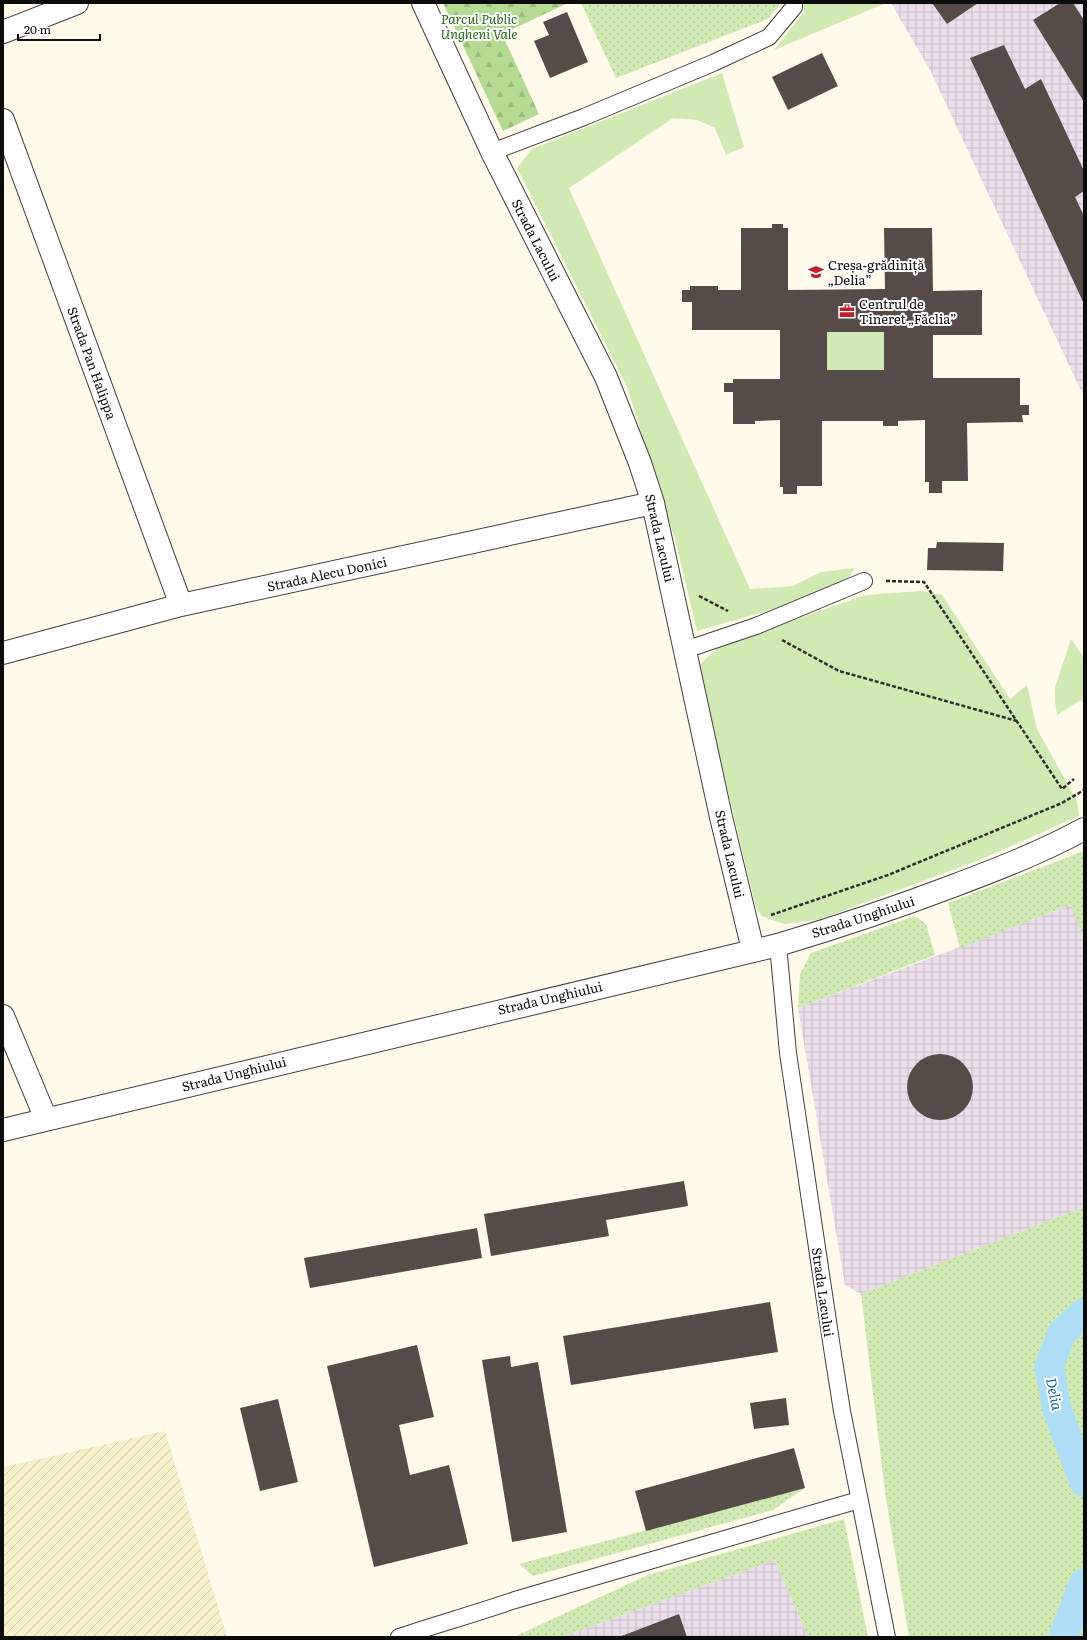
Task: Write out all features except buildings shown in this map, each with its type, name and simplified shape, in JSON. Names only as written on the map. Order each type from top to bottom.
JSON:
[{"type":"street","points":[[3,32],[77,3]]},
{"type":"street","name":"Strada Lacului","points":[[423,3],[492,152],[606,378],[638,456],[653,503],[746,925],[753,950]]},
{"type":"street","name":"Strada Pan Halippa","points":[[3,120],[181,605]]},
{"type":"street","name":"Strada Alecu Donici","points":[[3,653],[181,605],[653,503]]},
{"type":"street","name":"Strada Unghiului","points":[[3,1130],[778,945],[852,923],[908,903],[993,871],[1084,830]]},
{"type":"street","points":[[3,1016],[46,1119]]},
{"type":"lane","points":[[492,152],[584,117],[714,63],[769,37],[794,7],[794,3]]},
{"type":"lane","points":[[685,650],[756,626],[864,581]]},
{"type":"lane","name":"Strada Lacului","points":[[778,945],[788,1053],[832,1348],[842,1411],[887,1637]]},
{"type":"lane","points":[[400,1637],[515,1600],[859,1500]]},
{"type":"path","points":[[670,580],[839,671],[1017,721]]},
{"type":"path","points":[[864,581],[924,582],[1062,789],[1074,780]]},
{"type":"path","points":[[746,925],[793,907],[895,872],[1062,803],[1084,790]]},
{"type":"shaded area","points":[[891,3],[1084,3],[1084,397],[930,70]]},
{"type":"shaded area","points":[[1071,905],[1084,939],[1084,1207],[861,1294],[845,1285],[798,1008]]},
{"type":"shaded area","points":[[165,1431],[227,1637],[3,1637],[3,1467]]},
{"type":"shaded area","points":[[775,1560],[808,1637],[562,1637]]},
{"type":"green space","name":"Parcul Public Ungheni Vale","points":[[443,3],[568,3],[502,34],[539,114],[503,131]]},
{"type":"green space","points":[[581,3],[781,3],[768,19],[616,78]]},
{"type":"green space","points":[[804,3],[886,3],[774,50],[804,12]]},
{"type":"green space","points":[[722,73],[744,147],[726,155],[715,128],[697,120],[673,118],[569,188],[750,589],[793,586],[821,572],[855,568],[845,583],[767,611],[697,631],[675,539],[627,387],[517,168],[532,149]]},
{"type":"green space","points":[[827,332],[884,332],[884,370],[827,370]]},
{"type":"green space","points":[[921,591],[942,595],[1010,699],[1027,685],[1037,729],[1077,801],[1079,816],[982,859],[818,920],[784,924],[762,916],[756,908],[698,666],[721,645],[866,595]]},
{"type":"green space","points":[[1071,639],[1084,658],[1084,705],[1081,700],[1057,715],[1055,687]]},
{"type":"green space","points":[[1084,851],[1084,939],[1070,905],[960,948],[948,903]]},
{"type":"green space","points":[[915,916],[926,924],[935,955],[798,1008],[800,974],[811,953]]},
{"type":"green space","points":[[1084,1207],[1084,1637],[909,1637],[885,1492],[861,1294]]},
{"type":"green space","points":[[805,1488],[773,1510],[533,1576],[519,1564]]},
{"type":"green space","points":[[844,1519],[868,1637],[808,1637],[775,1560],[562,1637],[516,1637],[648,1575]]},
{"type":"waterway","name":"Delia","points":[[1084,1313],[1062,1333],[1049,1366],[1057,1410],[1084,1482]]},
{"type":"waterway","name":"Delia","points":[[1063,1637],[1084,1583]]},
{"type":"place","name":"Creșa-grădiniță „Delia”","points":[[816,272]]},
{"type":"place","name":"Centrul de Tineret „Făclia”","points":[[847,311]]}]
